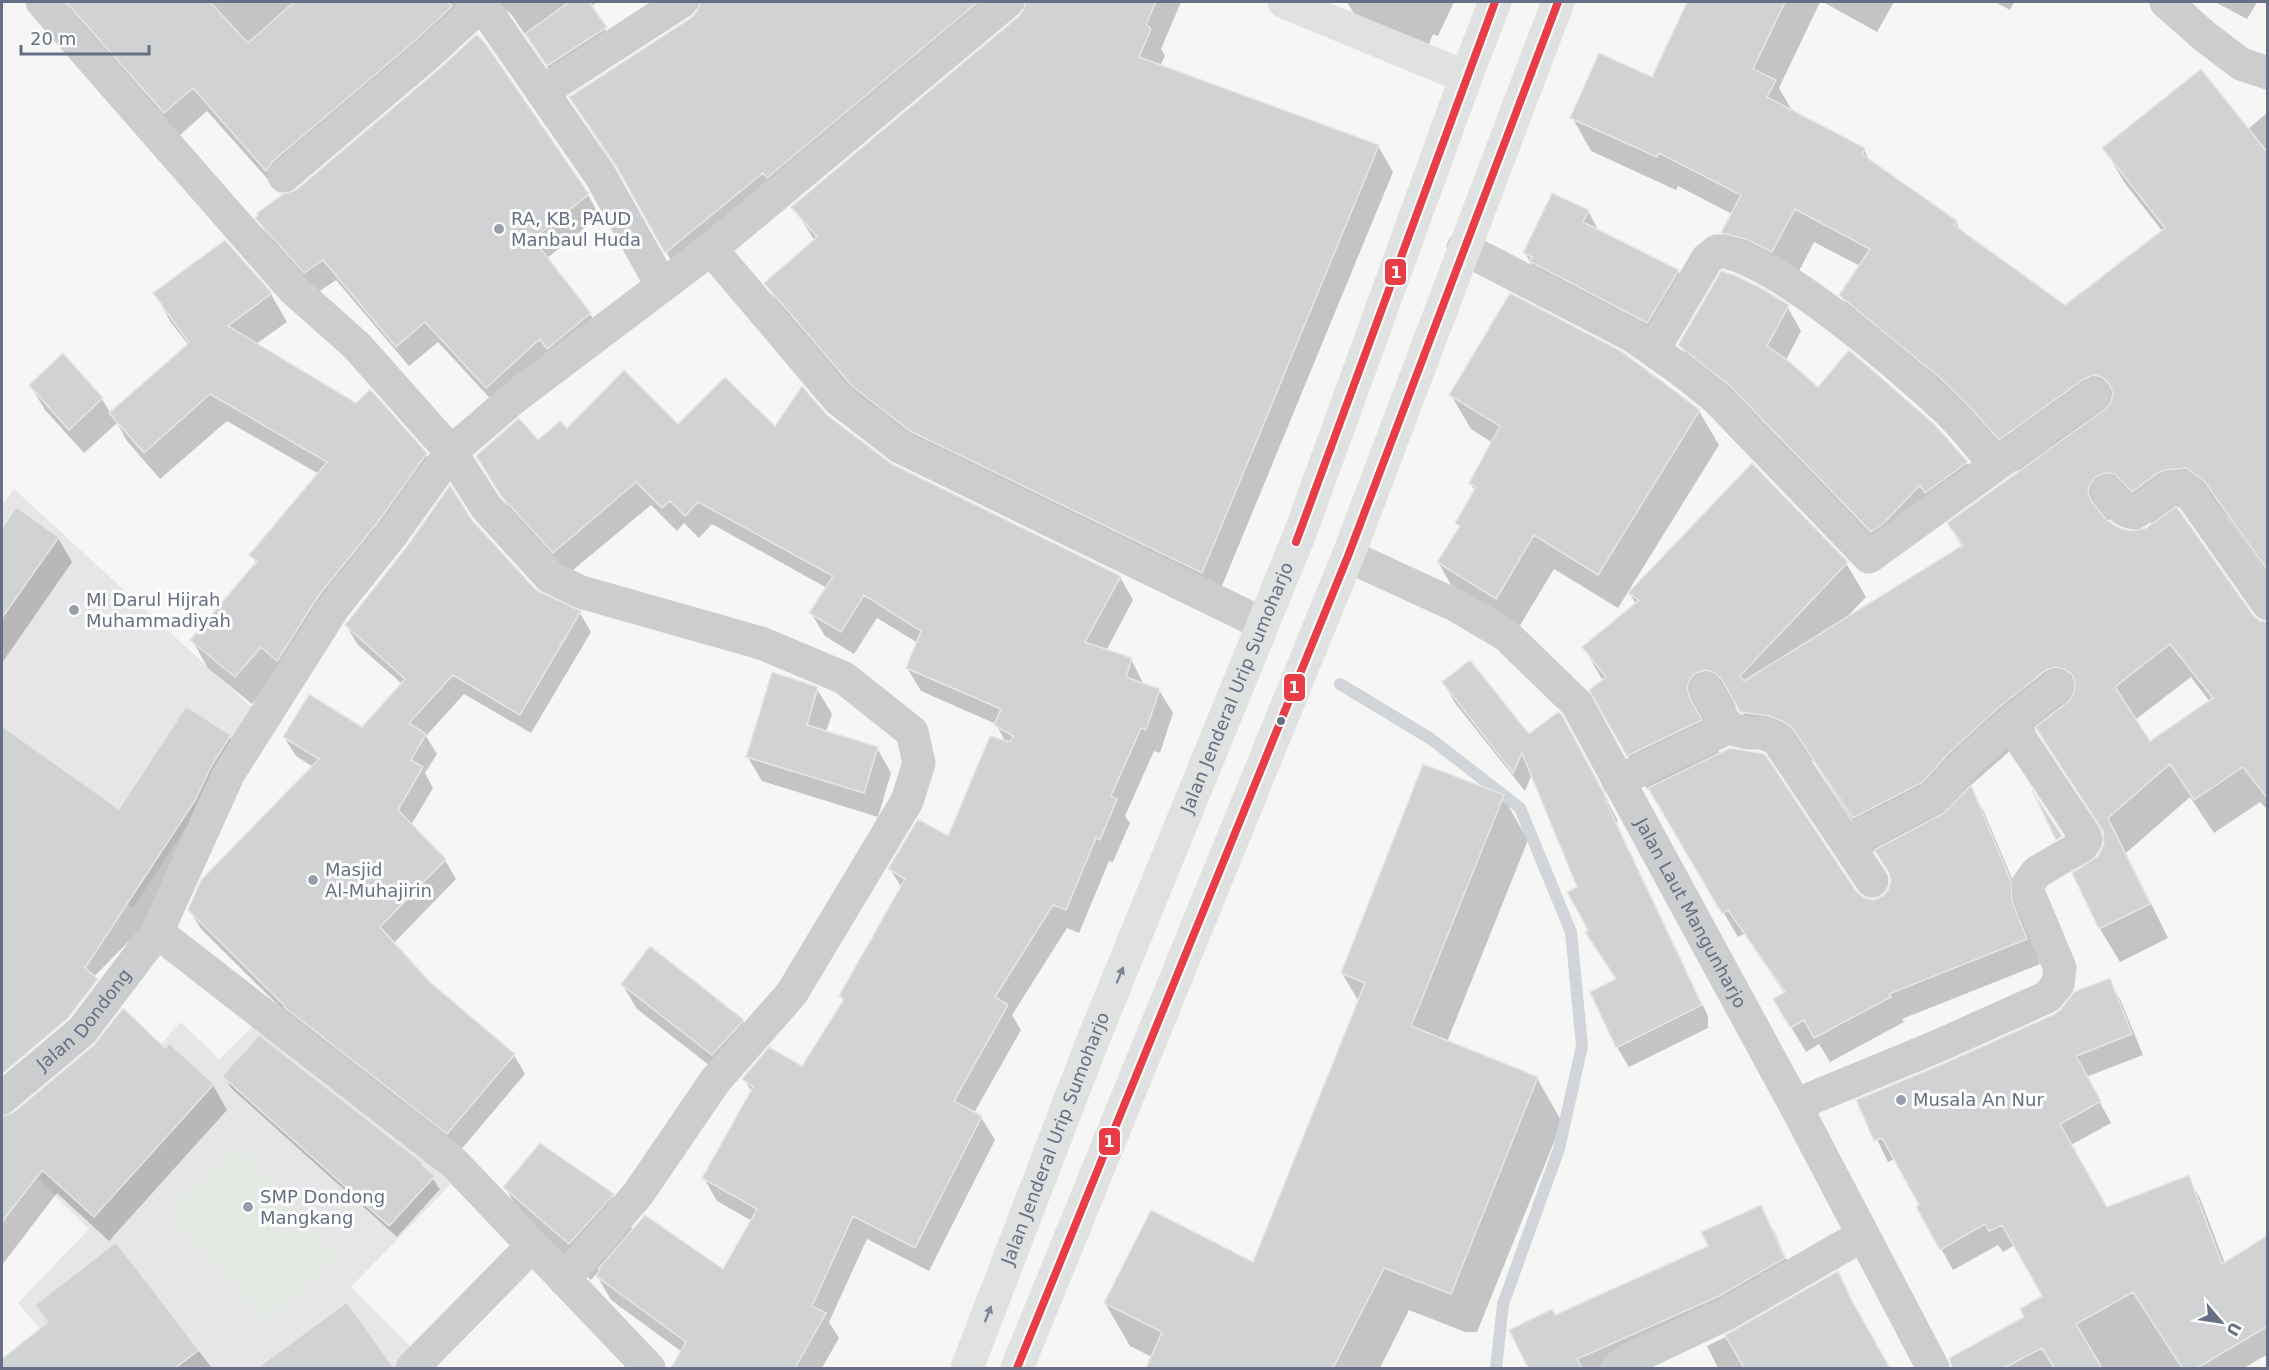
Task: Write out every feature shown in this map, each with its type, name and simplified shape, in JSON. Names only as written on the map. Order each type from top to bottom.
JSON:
[{"type":"main road","points":[[1284,2],[1466,77]]},
{"type":"main road","name":"Jalan Jenderal Urip Sumoharjo","points":[[967,1368],[1093,1040],[1299,536],[1495,2]]},
{"type":"main road","points":[[1017,1368],[1348,556],[1558,2]]},
{"type":"street","points":[[42,2],[293,290],[357,346],[451,452],[486,507],[550,577],[581,592],[760,643],[844,678],[912,732],[919,763],[907,801],[792,993],[715,1081],[638,1194],[564,1279]]},
{"type":"street","points":[[542,92],[681,2]]},
{"type":"street","name":"Jalan Dondong","points":[[2,1098],[82,1031],[157,932],[229,773],[334,607],[393,533],[451,452],[515,397],[711,249],[1007,2]]},
{"type":"street","points":[[2166,2],[2203,35],[2241,64],[2268,73]]},
{"type":"street","points":[[284,176],[428,54],[481,3],[600,175],[662,285]]},
{"type":"street","points":[[1463,248],[1654,349],[1716,398],[1869,557],[2094,394]]},
{"type":"street","points":[[711,249],[839,400],[900,447],[1263,624]]},
{"type":"street","points":[[1654,349],[1707,259],[1717,251],[1730,252],[1777,276],[1836,317],[1948,412],[1995,465]]},
{"type":"street","points":[[2107,491],[2120,508],[2128,513],[2135,513],[2169,488],[2181,486],[2189,492],[2268,604]]},
{"type":"street","name":"Jalan Laut Mangunharjo","points":[[1348,556],[1457,606],[1506,635],[1577,704],[1795,1105],[1933,1368]]},
{"type":"street","points":[[1848,843],[1935,797],[1962,766],[2010,723],[2057,686]]},
{"type":"street","points":[[1706,689],[1728,728]]},
{"type":"street","points":[[1795,1105],[1938,1046],[2047,997],[2058,984],[2060,968],[2029,894],[2028,884],[2037,872],[2082,846],[2086,840],[2010,723]]},
{"type":"street","points":[[1618,781],[1728,728],[1748,733],[1762,733],[1778,739],[1872,881]]},
{"type":"street","points":[[157,932],[454,1163],[649,1368]]},
{"type":"street","points":[[1617,1368],[1630,1359],[1728,1313],[1863,1234]]},
{"type":"street","points":[[412,1368],[532,1246]]},
{"type":"shaded area","name":"MI Darul Hijrah Muhammadiyah","points":[[14,489],[260,715],[133,908],[2,821],[2,505]]},
{"type":"shaded area","name":"SMP Dondong Mangkang","points":[[267,1013],[451,1184],[351,1287],[418,1354],[403,1368],[73,1368],[18,1303],[89,1229],[38,1179],[181,1022],[219,1059]]},
{"type":"shaded area","points":[[239,1143],[341,1256],[267,1324],[164,1211]]},
{"type":"building","points":[[66,2],[210,2],[248,43],[294,2],[447,2],[452,6],[416,40],[272,162],[266,171],[193,88],[164,113]]},
{"type":"building","points":[[569,2],[589,2],[607,27],[547,66],[525,34]]},
{"type":"building","points":[[700,2],[978,2],[767,178],[763,173],[665,253],[616,166],[569,97],[691,18]]},
{"type":"building","points":[[1025,2],[1156,2],[1146,24],[1151,29],[1139,57],[1379,145],[1202,573],[910,431],[852,386],[764,283],[817,237],[791,207],[1019,16],[1024,9]]},
{"type":"building","points":[[1687,2],[1785,2],[1753,69],[1776,80],[1767,97],[1865,148],[1862,154],[1957,221],[1954,225],[2065,305],[2165,228],[2102,148],[2201,69],[2268,153],[2268,571],[2204,481],[2186,468],[2158,473],[2132,492],[2115,474],[2104,473],[2095,477],[2088,493],[2092,502],[2107,520],[2119,528],[2132,531],[2146,528],[2176,506],[2253,615],[2260,621],[2268,622],[2268,799],[2243,767],[2194,800],[2170,764],[2108,818],[2150,904],[2099,929],[2072,873],[2098,856],[2104,844],[2103,831],[2035,727],[2069,701],[2074,693],[2075,683],[2072,675],[2064,669],[2055,667],[2045,671],[1998,708],[1949,753],[1923,782],[1853,818],[1792,728],[1769,716],[1740,712],[1722,680],[1715,673],[1706,670],[1696,673],[1690,679],[1687,688],[1702,720],[1627,756],[1589,690],[1606,677],[1582,647],[1639,600],[1628,593],[1752,463],[1848,562],[1740,676],[1744,681],[1963,545],[1947,523],[2105,409],[2111,402],[2113,393],[2109,384],[2102,377],[2093,375],[2084,379],[1999,440],[1940,378],[1839,295],[1870,249],[1795,209],[1772,252],[1746,239],[1721,233],[1741,195],[1659,153],[1657,157],[1570,118],[1599,53],[1652,77]],"holes":[[[2170,644],[2213,698],[2150,741],[2115,687]]]},
{"type":"building","points":[[477,34],[589,194],[533,239],[591,313],[547,349],[540,339],[486,388],[425,322],[396,347],[323,260],[304,273],[255,218],[257,213],[283,194],[296,190]]},
{"type":"building","points":[[1552,193],[1589,210],[1583,222],[1679,270],[1647,323],[1529,261],[1532,257],[1523,253]]},
{"type":"building","points":[[225,240],[272,293],[228,326],[356,403],[370,389],[427,453],[378,522],[319,595],[277,661],[261,647],[235,677],[190,640],[257,561],[249,555],[327,462],[210,394],[144,453],[109,413],[189,343],[153,293]]},
{"type":"building","points":[[1721,271],[1761,288],[1789,305],[1767,346],[1818,387],[1849,350],[1934,424],[1968,462],[1925,493],[1920,485],[1885,522],[1871,532],[1729,385],[1678,345]]},
{"type":"building","points":[[1510,293],[1621,351],[1700,410],[1598,575],[1534,535],[1496,599],[1437,562],[1460,526],[1455,523],[1476,487],[1469,483],[1500,426],[1449,395]]},
{"type":"building","points":[[63,353],[103,398],[69,430],[29,385]]},
{"type":"building","points":[[624,370],[678,424],[725,377],[775,426],[802,386],[827,415],[892,464],[1121,576],[1085,642],[1132,658],[1126,677],[1160,689],[1146,730],[1141,728],[1111,796],[1117,799],[1100,840],[1096,838],[1066,910],[1053,905],[995,997],[1008,1005],[954,1101],[982,1116],[915,1248],[853,1216],[812,1306],[826,1313],[795,1368],[671,1368],[686,1342],[596,1276],[600,1270],[598,1269],[645,1215],[723,1269],[757,1209],[702,1178],[753,1087],[742,1079],[769,1047],[802,1066],[844,999],[839,996],[905,879],[888,869],[918,819],[948,836],[990,736],[1010,742],[1013,736],[994,725],[1001,709],[906,668],[921,631],[864,595],[841,632],[809,613],[833,576],[698,502],[685,516],[670,501],[662,508],[636,482],[553,553],[501,496],[476,456],[519,418],[538,440],[560,421],[567,428]]},
{"type":"building","points":[[450,485],[472,520],[536,590],[581,611],[520,715],[453,675],[409,723],[426,734],[411,760],[423,767],[398,810],[446,859],[380,927],[430,982],[515,1054],[447,1134],[284,1007],[188,910],[201,880],[319,759],[283,737],[309,694],[362,727],[405,679],[345,625],[408,545]]},
{"type":"building","points":[[16,507],[59,537],[2,618],[2,528]]},
{"type":"building","points":[[1470,660],[1529,734],[1558,712],[1562,715],[1608,801],[1606,802],[1702,1005],[1616,1048],[1590,992],[1616,979],[1585,932],[1588,930],[1567,892],[1577,887],[1522,753],[1513,773],[1442,682]]},
{"type":"building","points":[[772,672],[818,687],[807,725],[878,747],[864,793],[746,757]]},
{"type":"building","points":[[186,706],[231,735],[212,765],[196,799],[85,968],[98,979],[68,1018],[2,1074],[2,726],[119,809]]},
{"type":"building","points":[[1730,748],[1765,754],[1856,891],[1863,897],[1873,900],[1883,896],[1891,880],[1888,871],[1874,850],[1944,813],[1971,785],[2011,881],[2012,901],[2027,939],[1889,994],[1891,997],[1814,1038],[1804,1020],[1790,1028],[1773,999],[1785,992],[1728,910],[1722,914],[1648,788]]},
{"type":"building","points":[[1423,764],[1504,795],[1411,1026],[1538,1077],[1451,1294],[1384,1268],[1333,1368],[1146,1368],[1162,1332],[1104,1303],[1151,1210],[1253,1262],[1365,983],[1341,973]]},
{"type":"building","points":[[2032,790],[2062,836],[2056,840]]},
{"type":"building","points":[[650,946],[744,1020],[712,1055],[621,984]]},
{"type":"building","points":[[2110,978],[2132,1034],[2076,1056],[2101,1101],[2060,1124],[2107,1207],[2189,1175],[2222,1264],[2268,1235],[2268,1326],[2197,1368],[2182,1368],[2133,1292],[2076,1324],[2102,1368],[2054,1368],[2042,1348],[2004,1368],[1952,1368],[1949,1358],[2024,1317],[2020,1309],[2042,1296],[2002,1225],[1989,1231],[1985,1224],[1940,1250],[1916,1207],[1919,1205],[1882,1138],[1874,1141],[1856,1100],[2055,1014],[2074,992]]},
{"type":"building","points":[[123,1008],[165,1048],[169,1043],[214,1084],[94,1217],[42,1170],[2,1222],[2,1116],[14,1112],[94,1045]]},
{"type":"building","points":[[259,1035],[423,1163],[422,1165],[435,1176],[389,1226],[222,1076]]},
{"type":"building","points":[[540,1143],[614,1194],[569,1244],[503,1187]]},
{"type":"building","points":[[1761,1205],[1785,1258],[1719,1296],[1577,1359],[1582,1368],[1528,1368],[1509,1330],[1552,1309],[1555,1315],[1708,1246],[1701,1232]]},
{"type":"building","points":[[116,1242],[199,1350],[175,1368],[2,1368],[2,1359],[48,1322],[35,1305]]},
{"type":"building","points":[[1838,1271],[1852,1301],[1890,1368],[1744,1368],[1725,1335]]},
{"type":"building","points":[[347,1302],[394,1368],[257,1368]]},
{"type":"waterway","points":[[1340,684],[1431,739],[1520,808],[1571,932],[1582,1046],[1559,1149],[1503,1304],[1496,1368]]},
{"type":"transit line","name":"1","points":[[1296,542],[1495,2]]},
{"type":"transit line","name":"1","points":[[1017,1368],[1348,556],[1558,2]]},
{"type":"place","name":"RA, KB, PAUD Manbaul Huda","points":[[499,229]]},
{"type":"place","name":"MI Darul Hijrah Muhammadiyah","points":[[74,610]]},
{"type":"place","name":"Masjid Al-Muhajirin","points":[[313,880]]},
{"type":"place","name":"Musala An Nur","points":[[1901,1100]]},
{"type":"place","name":"SMP Dondong Mangkang","points":[[248,1207]]}]
